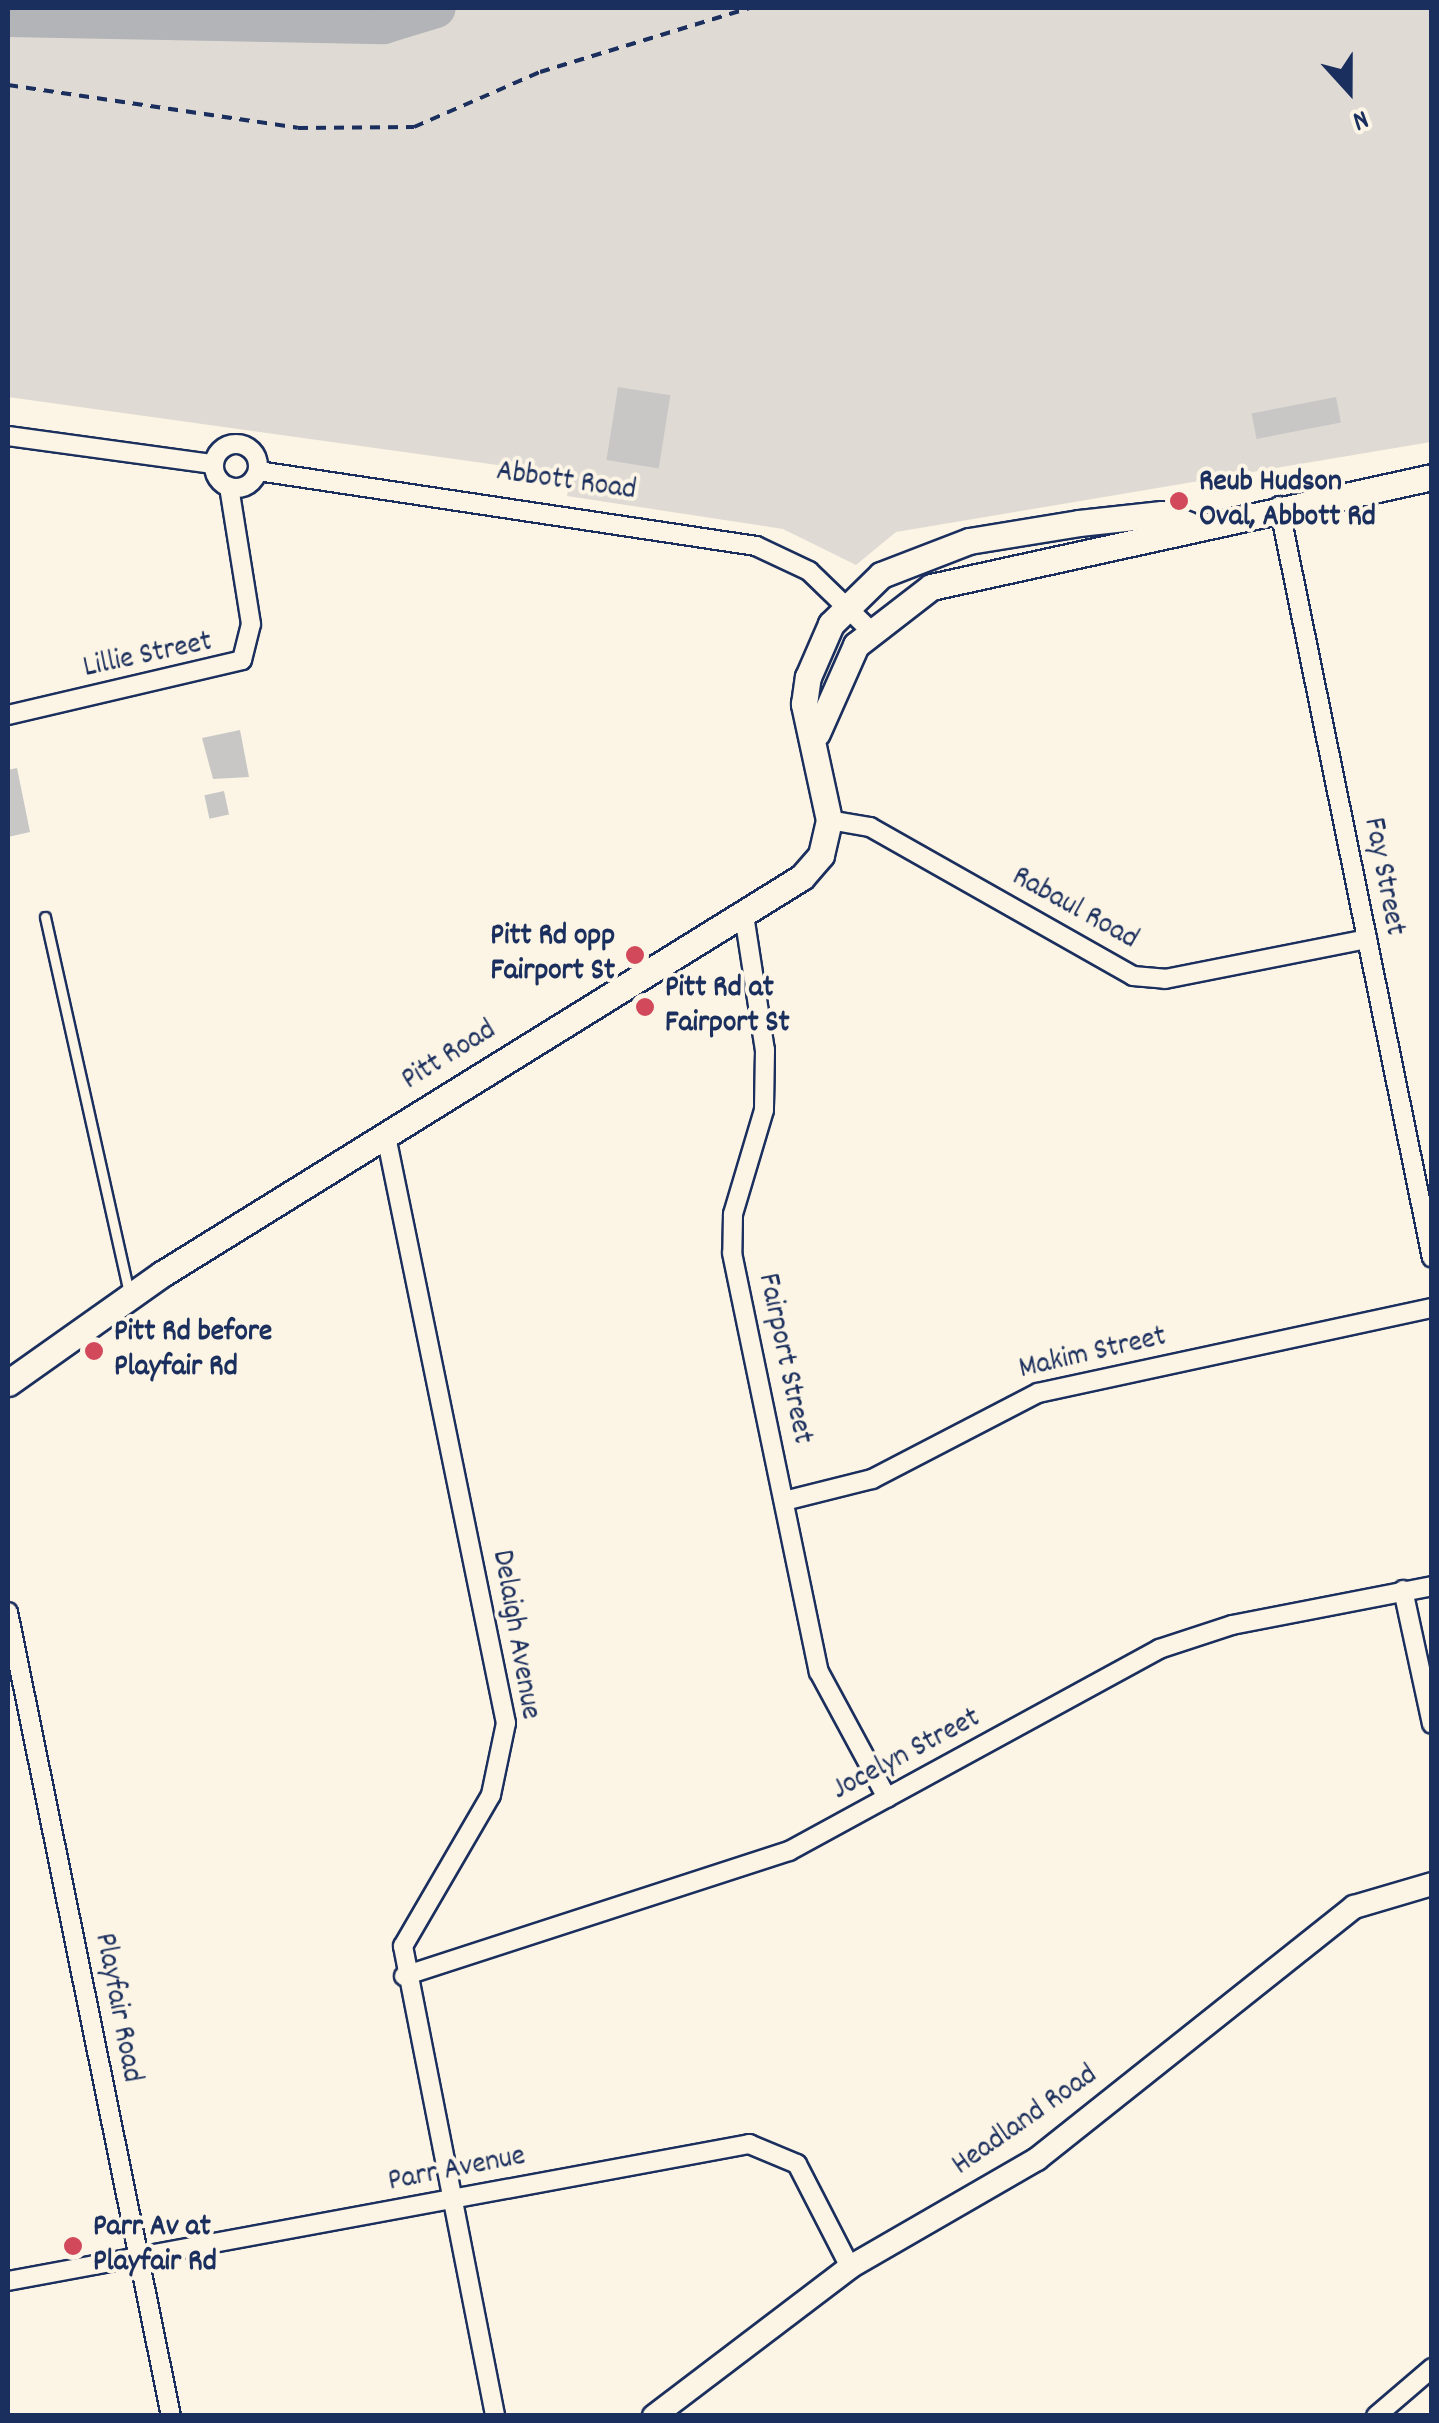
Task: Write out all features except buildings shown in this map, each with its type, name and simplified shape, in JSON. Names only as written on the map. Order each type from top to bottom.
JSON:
[{"type":"main road","points":[[817,733],[869,629],[931,587],[1165,542],[1189,524],[1432,477]]},
{"type":"main road","points":[[848,604],[906,562],[968,541],[1162,514],[1189,524]]},
{"type":"main road","name":"Pitt Road","points":[[8,1383],[130,1295],[744,915],[814,866],[829,820],[817,733],[804,704],[808,677],[848,604]]},
{"type":"street","name":"Abbott Road","points":[[8,436],[214,464],[239,444],[258,471],[756,546],[809,571],[848,604],[869,629]]},
{"type":"street","points":[[214,464],[229,487],[250,483],[258,471]]},
{"type":"street","name":"Lillie Street","points":[[8,714],[242,660],[251,624],[229,487]]},
{"type":"street","name":"Fay Street","points":[[1279,506],[1432,1258]]},
{"type":"street","name":"Rabaul Road","points":[[829,820],[870,827],[1132,976],[1164,979],[1367,939]]},
{"type":"street","name":"Fairport Street","points":[[744,915],[764,1080],[732,1214],[732,1253],[819,1672],[887,1798]]},
{"type":"street","name":"Delaigh Avenue","points":[[386,1136],[506,1723],[491,1795],[416,1913],[404,1976],[495,2416]]},
{"type":"street","name":"Makim Street","points":[[784,1501],[872,1479],[1038,1393],[1432,1308]]},
{"type":"street","name":"Jocelyn Street","points":[[404,1976],[789,1851],[1159,1650],[1432,1586]]},
{"type":"street","points":[[1403,1590],[1432,1724]]},
{"type":"street","name":"Playfair Road","points":[[8,1612],[171,2416]]},
{"type":"street","name":"Headland Road","points":[[654,2416],[850,2268],[1036,2159],[1354,1907],[1432,1884]]},
{"type":"street","name":"Parr Avenue","points":[[8,2281],[768,2146],[807,2178],[850,2268]]},
{"type":"street","points":[[1376,2416],[1432,2368]]},
{"type":"lane","points":[[45,917],[130,1295]]},
{"type":"path","points":[[8,84],[298,128],[414,128],[540,72],[750,8]]},
{"type":"shaded area","points":[[8,8],[1431,8],[1431,442],[896,532],[856,565],[783,529],[567,496],[570,475],[8,397]]},
{"type":"waterway","points":[[8,17],[384,24],[436,8]]},
{"type":"place","name":"Reub Hudson Oval, Abbott Rd","points":[[1179,501]]},
{"type":"place","name":"Pitt Rd opp Fairport St","points":[[635,955]]},
{"type":"place","name":"Pitt Rd at Fairport St","points":[[645,1007]]},
{"type":"place","name":"Pitt Rd before Playfair Rd","points":[[94,1351]]},
{"type":"place","name":"Parr Av at Playfair Rd","points":[[73,2246]]}]
